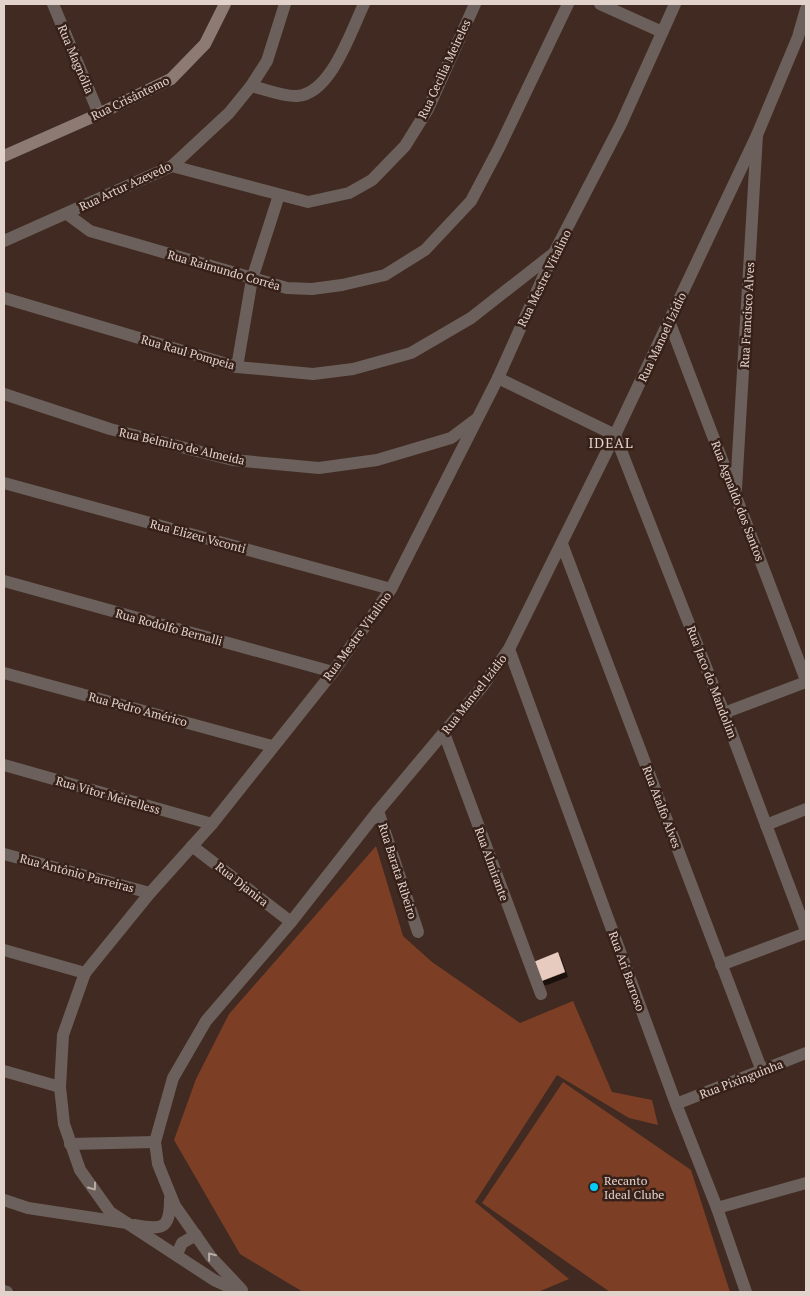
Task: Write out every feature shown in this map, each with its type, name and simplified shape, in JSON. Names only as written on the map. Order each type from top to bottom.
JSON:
[{"type":"main road","name":"Rua Crisântemo","points":[[4,156],[99,114],[171,79],[205,44],[225,4]]},
{"type":"street","name":"Rua Magnólia","points":[[53,4],[99,114]]},
{"type":"street","name":"Rua Artur Azevedo","points":[[4,241],[172,166],[229,113],[252,86],[267,61],[285,4]]},
{"type":"street","points":[[252,86],[296,96],[314,91],[327,79],[364,4]]},
{"type":"street","name":"Rua Cecilia Meireles","points":[[172,166],[308,202],[349,193],[372,180],[405,146],[428,109],[475,4]]},
{"type":"street","name":"Rua Raimundo Corrêa","points":[[67,214],[90,231],[252,280],[287,288],[312,289],[342,285],[384,274],[425,250],[471,201],[500,148],[568,4]]},
{"type":"street","points":[[600,4],[662,32]]},
{"type":"street","name":"Rua Mestre Vitalino","points":[[127,1223],[110,1212],[80,1170],[64,1124],[60,1086],[63,1035],[85,972],[150,893],[212,824],[272,746],[333,672],[391,589],[475,420],[498,378],[554,253],[621,124],[675,4]]},
{"type":"street","name":"Rua Manoel Izidio","points":[[244,1292],[211,1256],[170,1197],[158,1164],[155,1142],[173,1078],[206,1021],[291,922],[378,811],[482,687],[509,649],[615,435],[758,135],[806,14]]},
{"type":"street","name":"Rua Francisco Alves","points":[[736,494],[758,135]]},
{"type":"street","points":[[237,367],[252,280],[279,195]]},
{"type":"street","name":"Rua Raul Pompeia","points":[[4,298],[237,367],[313,374],[353,370],[411,352],[471,318],[554,253]]},
{"type":"street","name":"Rua Agnaldo dos Santos","points":[[669,321],[806,681]]},
{"type":"street","points":[[498,378],[615,435]]},
{"type":"street","name":"Rua Belmiro de Almeida","points":[[4,394],[110,429],[233,460],[319,468],[377,460],[451,438],[475,420]]},
{"type":"street","name":"Rua Jaco do Mandolim","points":[[615,435],[724,713],[806,932]]},
{"type":"street","name":"Rua Elizeu Vsconti","points":[[4,483],[391,589]]},
{"type":"street","name":"Rua Atalfo Alves","points":[[562,544],[762,1071]]},
{"type":"street","name":"Rua Rodolfo Bernalli","points":[[4,582],[333,672]]},
{"type":"street","name":"Rua Ari Barroso","points":[[509,649],[676,1104],[717,1208],[746,1292]]},
{"type":"street","name":"Rua Pedro Américo","points":[[4,673],[272,746]]},
{"type":"street","points":[[724,713],[806,681]]},
{"type":"street","name":"Rua Almirante","points":[[444,733],[541,994]]},
{"type":"street","name":"Rua Vitor Meirelless","points":[[4,765],[212,824]]},
{"type":"street","points":[[766,825],[806,809]]},
{"type":"street","name":"Rua Barata Ribeiro","points":[[378,811],[418,932]]},
{"type":"street","name":"Rua Djanira","points":[[192,846],[291,922]]},
{"type":"street","name":"Rua Antônio Parreiras","points":[[4,854],[150,893]]},
{"type":"street","points":[[721,965],[806,932]]},
{"type":"street","points":[[4,950],[85,972]]},
{"type":"street","name":"Rua Pixinguinha","points":[[676,1104],[806,1053]]},
{"type":"street","points":[[4,1071],[60,1086]]},
{"type":"street","points":[[70,1144],[155,1142]]},
{"type":"street","points":[[717,1208],[806,1183]]},
{"type":"street","points":[[4,1200],[28,1208],[154,1228],[166,1225],[170,1217],[170,1197]]},
{"type":"street","points":[[127,1223],[214,1280],[240,1292]]},
{"type":"street","points":[[177,1254],[182,1243],[196,1235]]},
{"type":"shaded area","points":[[376,846],[403,936],[432,962],[520,1023],[573,1001],[612,1092],[652,1100],[658,1125],[629,1118],[557,1075],[475,1202],[569,1279],[538,1292],[303,1292],[240,1254],[174,1140],[196,1079],[229,1014]]},
{"type":"shaded area","name":"Recanto Ideal Clube","points":[[563,1082],[691,1170],[730,1292],[610,1292],[482,1203]]},
{"type":"building","points":[[558,952],[565,972],[539,982],[531,963]]},
{"type":"place","name":"Recanto Ideal Clube","points":[[594,1187]]},
{"type":"district","name":"IDEAL","points":[[611,442]]}]
